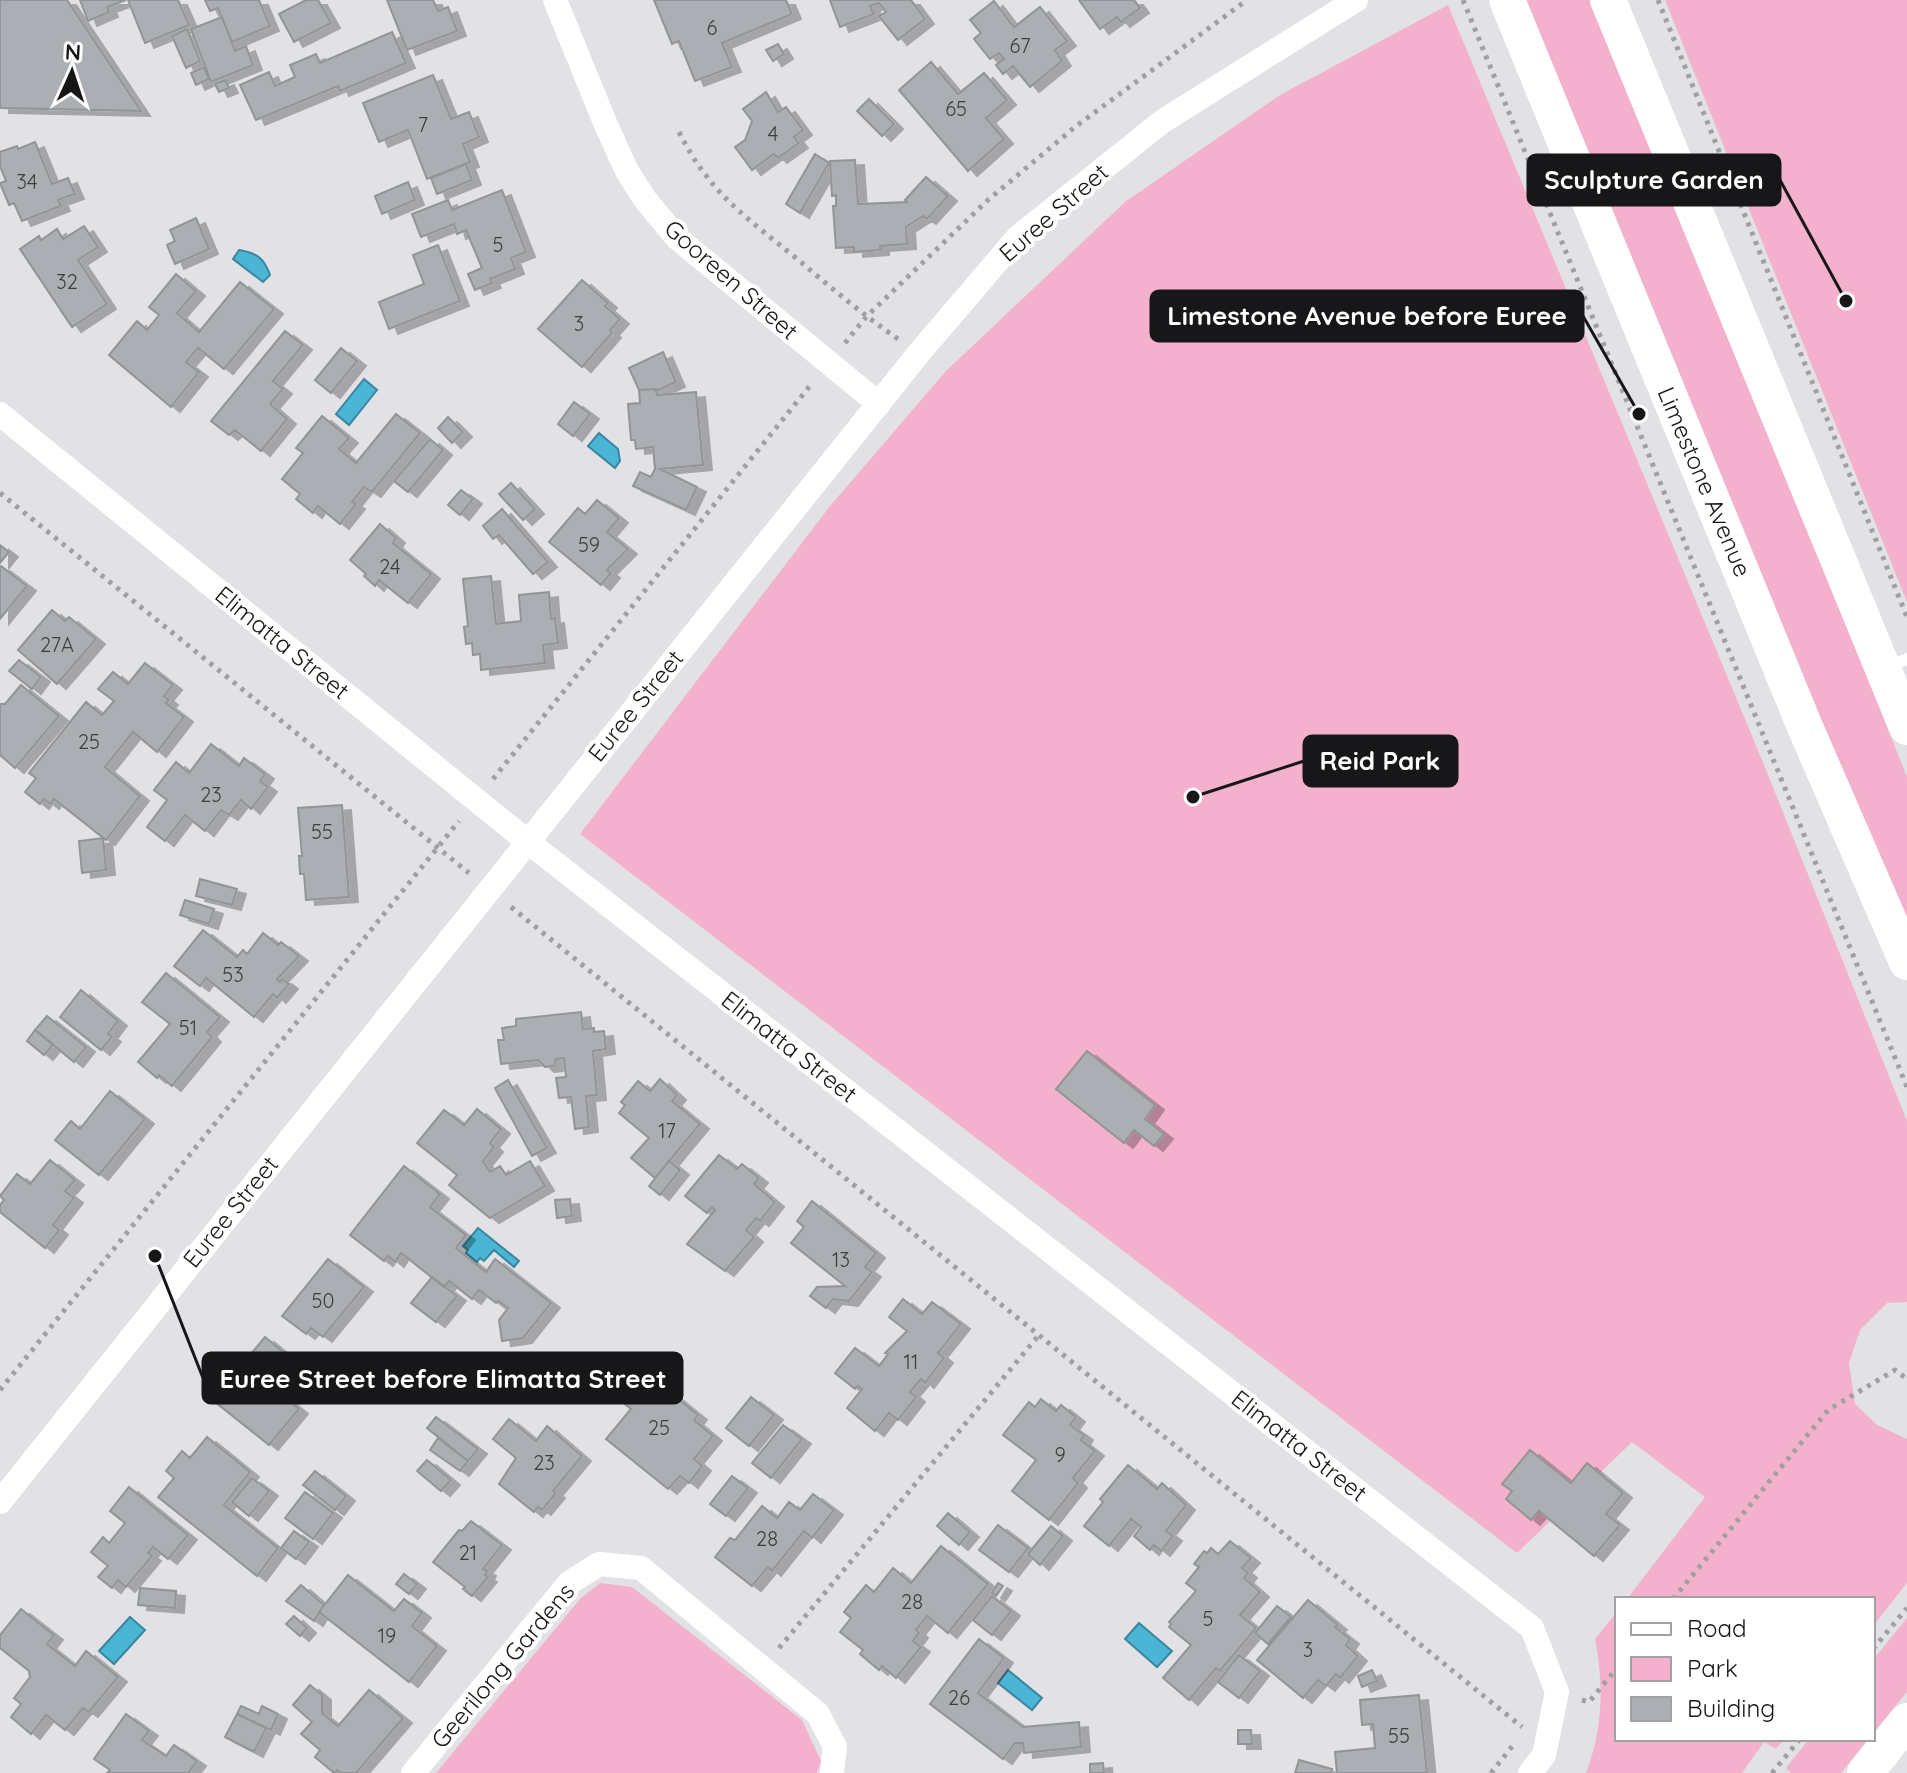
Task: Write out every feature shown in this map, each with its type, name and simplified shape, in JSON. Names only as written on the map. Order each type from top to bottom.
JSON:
[{"type":"main road","name":"Limestone Avenue","points":[[1507,0],[1805,727],[1907,962]]},
{"type":"main road","points":[[1608,0],[1895,664],[1907,727]]},
{"type":"main road","points":[[1865,1773],[1907,1721]]},
{"type":"street","name":"Gooreen Street","points":[[555,0],[611,136],[644,198],[677,238],[879,404]]},
{"type":"street","name":"Euree Street","points":[[0,1502],[919,353],[1018,237],[1163,121],[1356,0]]},
{"type":"street","name":"Elimatta Street","points":[[0,414],[528,842],[1532,1628],[1557,1692]]},
{"type":"street","name":"Geerilong Gardens","points":[[413,1773],[569,1583],[599,1564],[641,1568],[818,1714],[835,1747],[832,1773]]},
{"type":"street","points":[[1530,1773],[1544,1755],[1557,1692]]},
{"type":"path","points":[[0,1390],[866,317],[988,200],[1064,136],[1247,0]]},
{"type":"path","points":[[1463,0],[1907,1087]]},
{"type":"path","points":[[1658,0],[1907,617]]},
{"type":"path","points":[[679,132],[692,159],[726,201],[866,317],[919,353]]},
{"type":"path","points":[[0,493],[1546,1746]]},
{"type":"path","points":[[775,1652],[1039,1335]]},
{"type":"path","points":[[1675,1597],[1828,1410],[1895,1370],[1907,1379]]},
{"type":"path","points":[[1875,1647],[1907,1608]]},
{"type":"path","points":[[1557,1692],[1589,1702],[1615,1670]]},
{"type":"path","points":[[1772,1773],[1798,1741]]},
{"type":"green space","points":[[1525,0],[1596,0],[1907,777],[1907,919],[1867,834]]},
{"type":"green space","points":[[1665,0],[1907,0],[1907,602]]},
{"type":"green space","points":[[1448,5],[1762,760],[1907,1121],[1907,1302],[1887,1303],[1860,1330],[1849,1363],[1855,1404],[1877,1425],[1907,1439],[1907,1583],[1875,1623],[1875,1597],[1629,1597],[1705,1497],[1632,1442],[1517,1553],[580,834],[830,506],[946,371],[1125,202],[1280,95]]},
{"type":"green space","points":[[600,1583],[632,1587],[802,1720],[821,1761],[817,1773],[436,1773],[580,1599]]},
{"type":"green space","points":[[1615,1614],[1615,1741],[1782,1741],[1776,1749],[1764,1742],[1742,1773],[1586,1773],[1599,1723],[1600,1673],[1595,1639]]},
{"type":"green space","points":[[1907,1618],[1907,1692],[1875,1731],[1875,1658]]},
{"type":"green space","points":[[1807,1741],[1866,1741],[1841,1773],[1791,1773],[1786,1768]]},
{"type":"water","points":[[239,250],[255,255],[265,264],[270,275],[263,282],[233,259]]},
{"type":"water","points":[[364,379],[377,390],[349,425],[336,414]]},
{"type":"water","points":[[599,433],[618,449],[620,461],[615,468],[588,446]]},
{"type":"water","points":[[478,1228],[519,1261],[514,1267],[494,1250],[484,1261],[480,1258],[477,1262],[466,1253],[468,1250],[463,1246]]},
{"type":"water","points":[[130,1617],[145,1630],[114,1664],[99,1651]]},
{"type":"water","points":[[1139,1623],[1172,1651],[1157,1667],[1125,1639]]},
{"type":"water","points":[[1008,1670],[1042,1698],[1032,1710],[998,1683]]},
{"type":"building","points":[[0,0],[67,0],[141,111],[0,108]]},
{"type":"building","points":[[80,0],[126,0],[107,7],[109,12],[88,21]]},
{"type":"building","points":[[128,0],[178,0],[189,25],[145,43]]},
{"type":"building","points":[[205,0],[259,0],[270,26],[232,42],[218,8],[210,11]]},
{"type":"building","points":[[306,0],[318,0],[331,23],[294,42],[279,14]]},
{"type":"building","points":[[387,0],[433,0],[438,11],[448,7],[457,31],[407,50]]},
{"type":"building","points":[[654,0],[786,0],[792,14],[722,43],[732,67],[695,81],[679,41],[672,44]]},
{"type":"building","points":[[830,0],[911,0],[925,19],[898,40],[879,16],[886,12],[879,3],[870,6],[874,14],[840,27]]},
{"type":"building","points":[[1079,0],[1134,0],[1140,8],[1121,22],[1117,17],[1100,29]]},
{"type":"building","points":[[994,1],[1014,27],[1040,7],[1067,41],[1055,50],[1062,61],[1030,87],[1013,66],[1003,74],[996,65],[1004,59],[999,53],[990,59],[974,39],[981,33],[970,20]]},
{"type":"building","points":[[222,17],[235,51],[246,46],[253,65],[211,82],[191,29]]},
{"type":"building","points":[[187,29],[200,61],[186,68],[172,36]]},
{"type":"building","points":[[392,32],[406,63],[340,91],[338,86],[256,120],[240,85],[269,72],[275,86],[295,77],[290,65],[316,54],[320,63]]},
{"type":"building","points":[[778,44],[784,54],[773,61],[766,50]]},
{"type":"building","points":[[931,62],[958,94],[984,73],[1007,100],[986,118],[1004,139],[968,171],[899,90]]},
{"type":"building","points":[[204,67],[209,79],[196,85],[191,73]]},
{"type":"building","points":[[433,75],[451,119],[469,112],[479,137],[463,144],[470,162],[427,179],[408,130],[379,142],[363,103]]},
{"type":"building","points":[[225,80],[229,88],[219,92],[215,84]]},
{"type":"building","points":[[766,92],[778,112],[786,107],[803,130],[794,137],[799,143],[778,158],[774,154],[752,170],[735,147],[745,140],[752,121],[743,109]]},
{"type":"building","points":[[869,99],[894,124],[882,136],[857,111]]},
{"type":"building","points":[[35,142],[52,184],[68,178],[75,194],[58,200],[61,206],[22,221],[14,203],[9,205],[0,183],[6,181],[0,166],[0,152]]},
{"type":"building","points":[[815,154],[829,163],[800,213],[786,204]]},
{"type":"building","points":[[855,160],[858,204],[907,202],[905,200],[926,177],[948,196],[927,219],[923,216],[906,227],[907,244],[854,252],[854,247],[836,248],[833,206],[836,206],[836,195],[832,196],[830,161]]},
{"type":"building","points":[[466,164],[472,180],[437,194],[431,178]]},
{"type":"building","points":[[408,182],[415,200],[382,214],[375,196]]},
{"type":"building","points":[[502,190],[526,252],[511,258],[515,269],[490,279],[492,283],[475,290],[468,274],[482,268],[466,230],[457,234],[454,224],[421,237],[412,214],[448,200],[452,210]]},
{"type":"building","points":[[196,218],[209,249],[175,264],[167,245],[175,241],[170,230]]},
{"type":"building","points":[[84,226],[98,247],[78,260],[107,304],[72,327],[20,249],[39,236],[41,240],[57,229],[63,239]]},
{"type":"building","points":[[438,245],[460,301],[389,329],[379,302],[424,284],[413,255]]},
{"type":"building","points":[[176,274],[196,291],[177,313],[199,332],[240,282],[274,309],[224,369],[198,348],[186,362],[199,372],[171,407],[109,355],[137,321],[147,330],[159,315],[149,307]]},
{"type":"building","points":[[582,280],[608,303],[605,306],[620,319],[610,330],[612,333],[582,367],[538,329]]},
{"type":"building","points":[[285,331],[303,345],[273,381],[283,389],[270,404],[287,419],[261,451],[235,430],[229,435],[211,421]]},
{"type":"building","points":[[341,348],[357,361],[331,393],[315,380]]},
{"type":"building","points":[[663,352],[676,382],[656,391],[639,390],[629,368]]},
{"type":"building","points":[[656,389],[657,395],[696,392],[703,465],[660,469],[697,487],[686,510],[633,486],[640,472],[651,477],[655,469],[653,447],[636,449],[635,440],[631,440],[628,404],[640,403],[639,390]]},
{"type":"building","points":[[574,402],[590,414],[573,436],[558,424]]},
{"type":"building","points":[[396,414],[420,433],[372,492],[364,487],[352,502],[356,504],[340,524],[318,506],[313,513],[296,499],[300,494],[282,479],[303,453],[296,448],[322,416],[349,438],[339,449],[356,463]]},
{"type":"building","points":[[448,417],[463,432],[452,443],[438,428]]},
{"type":"building","points":[[430,439],[443,450],[408,492],[394,481]]},
{"type":"building","points":[[511,483],[535,509],[523,520],[499,494]]},
{"type":"building","points":[[461,490],[473,499],[460,515],[448,505]]},
{"type":"building","points":[[597,500],[619,518],[607,532],[628,549],[607,570],[611,573],[601,585],[549,542],[578,508],[585,514]]},
{"type":"building","points":[[502,509],[548,562],[533,574],[499,535],[493,539],[483,526]]},
{"type":"building","points":[[380,524],[396,538],[393,543],[431,574],[408,603],[379,580],[375,586],[350,560]]},
{"type":"building","points":[[0,545],[9,552],[0,563]]},
{"type":"building","points":[[0,567],[27,586],[0,619]]},
{"type":"building","points":[[491,576],[496,624],[521,621],[519,595],[549,592],[551,619],[555,618],[558,643],[543,645],[545,663],[481,670],[480,654],[473,655],[472,643],[466,644],[464,627],[468,626],[463,579]]},
{"type":"building","points":[[52,610],[65,621],[69,617],[96,639],[57,684],[18,650]]},
{"type":"building","points":[[19,660],[41,677],[32,689],[9,671]]},
{"type":"building","points":[[145,663],[173,685],[164,696],[169,700],[166,703],[184,717],[157,752],[133,732],[105,767],[140,796],[106,840],[54,799],[50,804],[44,799],[40,804],[25,792],[36,778],[29,773],[86,702],[102,715],[114,701],[98,689],[113,672],[128,684]]},
{"type":"building","points":[[21,685],[59,716],[15,768],[0,755],[0,704],[5,704]]},
{"type":"building","points":[[211,744],[239,766],[244,758],[265,774],[260,781],[268,787],[251,809],[241,800],[229,815],[221,810],[205,831],[185,815],[165,841],[147,827],[167,800],[154,790],[176,762],[189,773]]},
{"type":"building","points":[[342,805],[349,897],[306,900],[304,874],[300,874],[299,856],[302,856],[298,808]]},
{"type":"building","points":[[103,838],[106,870],[82,873],[79,841]]},
{"type":"building","points":[[200,879],[237,889],[232,905],[196,896]]},
{"type":"building","points":[[185,900],[214,909],[209,924],[180,915]]},
{"type":"building","points":[[203,930],[237,957],[243,950],[247,954],[263,933],[278,945],[281,942],[299,956],[277,979],[289,984],[277,998],[273,994],[254,1017],[206,978],[200,986],[174,966]]},
{"type":"building","points":[[166,973],[220,1017],[207,1032],[212,1037],[172,1086],[138,1062],[170,1024],[142,1002]]},
{"type":"building","points":[[81,990],[118,1021],[108,1034],[112,1037],[101,1050],[60,1017]]},
{"type":"building","points":[[581,1012],[583,1029],[604,1031],[606,1049],[593,1051],[597,1095],[586,1096],[589,1127],[575,1129],[571,1097],[559,1098],[556,1078],[566,1077],[564,1058],[556,1059],[554,1066],[545,1067],[538,1060],[501,1064],[498,1040],[504,1040],[502,1028],[516,1026],[516,1019]]},
{"type":"building","points":[[47,1016],[86,1047],[74,1062],[35,1030]]},
{"type":"building","points":[[35,1030],[53,1044],[44,1055],[27,1041]]},
{"type":"building","points":[[1087,1051],[1155,1105],[1145,1119],[1164,1134],[1154,1146],[1134,1130],[1124,1143],[1056,1089]]},
{"type":"building","points":[[660,1079],[677,1095],[672,1101],[700,1124],[655,1178],[631,1158],[649,1138],[619,1113],[625,1105],[621,1102],[638,1081],[650,1091]]},
{"type":"building","points":[[508,1080],[547,1148],[532,1156],[495,1088]]},
{"type":"building","points":[[110,1091],[145,1119],[99,1175],[55,1140],[71,1121],[80,1129]]},
{"type":"building","points":[[477,1109],[501,1129],[490,1143],[494,1147],[483,1161],[490,1172],[500,1166],[506,1175],[530,1161],[545,1186],[490,1218],[449,1185],[457,1175],[417,1143],[444,1110],[464,1125]]},
{"type":"building","points":[[719,1155],[737,1169],[742,1164],[759,1178],[754,1184],[775,1202],[760,1221],[756,1218],[746,1230],[754,1237],[725,1271],[687,1244],[715,1210],[712,1207],[707,1213],[685,1196]]},
{"type":"building","points":[[50,1160],[75,1180],[65,1191],[74,1198],[53,1225],[59,1230],[45,1248],[0,1212],[4,1200],[0,1196],[17,1174],[30,1184]]},
{"type":"building","points":[[669,1161],[680,1170],[660,1195],[649,1186]]},
{"type":"building","points":[[404,1166],[440,1194],[430,1207],[466,1235],[456,1248],[486,1272],[495,1259],[551,1303],[523,1338],[502,1341],[499,1320],[508,1308],[498,1301],[496,1303],[479,1290],[472,1299],[449,1281],[444,1287],[401,1253],[395,1262],[388,1256],[384,1261],[350,1235]]},
{"type":"building","points":[[570,1199],[572,1216],[557,1218],[555,1200]]},
{"type":"building","points":[[812,1201],[876,1253],[865,1267],[872,1272],[849,1301],[833,1299],[826,1308],[810,1296],[817,1287],[845,1286],[791,1243],[804,1227],[797,1221]]},
{"type":"building","points":[[328,1259],[364,1287],[323,1337],[311,1328],[306,1334],[282,1316]]},
{"type":"building","points":[[432,1277],[457,1296],[436,1322],[411,1303]]},
{"type":"building","points":[[903,1299],[922,1314],[932,1302],[961,1324],[938,1353],[944,1358],[925,1383],[921,1379],[910,1392],[916,1397],[898,1420],[889,1413],[875,1431],[847,1408],[862,1389],[858,1386],[855,1389],[835,1373],[855,1348],[879,1366],[888,1354],[885,1353],[907,1331],[889,1317]]},
{"type":"building","points":[[265,1337],[298,1364],[276,1390],[299,1409],[269,1445],[210,1398],[227,1377],[222,1373],[234,1359],[241,1366]]},
{"type":"building","points":[[511,1353],[512,1366],[484,1369],[483,1355]]},
{"type":"building","points":[[633,1369],[638,1373],[640,1369],[663,1388],[659,1391],[667,1398],[671,1393],[698,1415],[694,1420],[713,1436],[694,1459],[702,1466],[689,1483],[680,1476],[668,1489],[606,1439],[631,1409],[612,1394]]},
{"type":"building","points":[[751,1397],[774,1415],[749,1446],[726,1428]]},
{"type":"building","points":[[1041,1399],[1056,1411],[1061,1405],[1076,1417],[1070,1425],[1084,1435],[1081,1440],[1095,1451],[1073,1478],[1078,1483],[1049,1520],[1012,1491],[1036,1460],[1003,1435],[1029,1402],[1035,1407]]},
{"type":"building","points":[[436,1417],[478,1449],[468,1461],[427,1428]]},
{"type":"building","points":[[509,1419],[536,1441],[547,1426],[582,1456],[553,1491],[556,1493],[542,1510],[538,1507],[534,1512],[499,1484],[516,1458],[493,1439]]},
{"type":"building","points":[[783,1425],[802,1439],[771,1478],[752,1463]]},
{"type":"building","points":[[207,1437],[250,1472],[224,1505],[278,1548],[257,1576],[158,1497],[174,1478],[166,1471],[182,1451],[190,1458]]},
{"type":"building","points":[[438,1438],[468,1461],[460,1471],[430,1450]]},
{"type":"building","points":[[1530,1450],[1571,1483],[1587,1463],[1623,1493],[1606,1514],[1620,1525],[1594,1556],[1539,1511],[1531,1520],[1506,1499],[1512,1491],[1502,1484]]},
{"type":"building","points":[[427,1460],[451,1480],[441,1491],[417,1471]]},
{"type":"building","points":[[1128,1465],[1157,1489],[1162,1483],[1186,1505],[1166,1531],[1173,1536],[1161,1551],[1154,1545],[1150,1550],[1134,1536],[1141,1527],[1131,1519],[1109,1546],[1084,1526],[1103,1502],[1100,1499]]},
{"type":"building","points":[[315,1471],[346,1496],[335,1510],[303,1485]]},
{"type":"building","points":[[732,1476],[748,1488],[726,1516],[710,1504]]},
{"type":"building","points":[[252,1478],[269,1491],[249,1516],[232,1502]]},
{"type":"building","points":[[129,1487],[188,1535],[168,1559],[153,1547],[148,1553],[152,1556],[126,1587],[118,1580],[112,1588],[98,1577],[108,1566],[91,1552],[103,1537],[109,1543],[125,1523],[110,1511]]},
{"type":"building","points":[[305,1492],[333,1513],[313,1539],[285,1518]]},
{"type":"building","points":[[813,1494],[834,1510],[812,1538],[804,1531],[772,1571],[768,1567],[752,1586],[715,1557],[730,1538],[735,1540],[762,1506],[777,1518],[789,1502],[800,1510]]},
{"type":"building","points":[[948,1513],[970,1532],[959,1545],[937,1526]]},
{"type":"building","points":[[471,1521],[502,1545],[483,1569],[488,1577],[472,1596],[433,1562],[459,1530],[462,1531]]},
{"type":"building","points":[[998,1525],[1028,1548],[1009,1572],[979,1550]]},
{"type":"building","points":[[1051,1526],[1063,1536],[1040,1565],[1028,1554]]},
{"type":"building","points":[[294,1531],[309,1542],[296,1559],[281,1548]]},
{"type":"building","points":[[1230,1541],[1251,1558],[1242,1568],[1248,1573],[1244,1578],[1260,1592],[1240,1615],[1256,1628],[1220,1671],[1216,1668],[1189,1700],[1163,1678],[1191,1645],[1169,1627],[1169,1622],[1196,1591],[1186,1583],[1199,1567],[1194,1564],[1204,1551],[1207,1553],[1211,1548],[1218,1554]]},
{"type":"building","points":[[941,1546],[988,1584],[948,1633],[927,1616],[916,1630],[919,1633],[913,1641],[921,1647],[896,1678],[882,1666],[879,1670],[860,1654],[863,1650],[840,1632],[851,1618],[844,1612],[866,1585],[874,1592],[893,1568],[911,1583]]},
{"type":"building","points":[[404,1574],[417,1584],[409,1594],[396,1584]]},
{"type":"building","points":[[348,1575],[394,1611],[404,1599],[422,1613],[412,1626],[437,1646],[409,1682],[319,1612]]},
{"type":"building","points":[[998,1583],[1003,1586],[996,1596],[992,1593]]},
{"type":"building","points":[[301,1585],[324,1605],[314,1621],[286,1601]]},
{"type":"building","points":[[140,1588],[176,1591],[175,1608],[138,1605]]},
{"type":"building","points":[[992,1596],[1011,1611],[992,1635],[973,1620]]},
{"type":"building","points":[[1308,1600],[1338,1625],[1335,1627],[1350,1639],[1346,1645],[1358,1656],[1340,1678],[1336,1674],[1326,1686],[1318,1680],[1303,1698],[1257,1660]]},
{"type":"building","points":[[1277,1606],[1291,1617],[1268,1644],[1255,1633]]},
{"type":"building","points":[[21,1609],[54,1635],[47,1644],[75,1666],[86,1651],[118,1677],[89,1712],[83,1708],[65,1730],[46,1715],[31,1734],[11,1717],[21,1704],[14,1698],[30,1677],[29,1671],[0,1648],[0,1635]]},
{"type":"building","points":[[294,1616],[307,1628],[300,1636],[286,1624]]},
{"type":"building","points":[[979,1639],[1004,1658],[978,1693],[1023,1727],[1079,1722],[1081,1747],[1024,1753],[1023,1743],[1015,1743],[1003,1759],[930,1704]]},
{"type":"building","points":[[1239,1655],[1260,1671],[1239,1698],[1218,1682]]},
{"type":"building","points":[[1372,1670],[1377,1681],[1362,1687],[1358,1676]]},
{"type":"building","points":[[310,1685],[322,1695],[322,1713],[338,1726],[369,1690],[403,1718],[356,1773],[337,1770],[334,1773],[315,1757],[320,1750],[301,1734],[312,1722],[293,1705]]},
{"type":"building","points":[[1419,1695],[1427,1773],[1337,1773],[1335,1752],[1375,1748],[1373,1724],[1362,1725],[1360,1700]]},
{"type":"building","points":[[241,1706],[259,1714],[262,1706],[278,1714],[271,1730],[237,1714]]},
{"type":"building","points":[[126,1714],[149,1731],[142,1740],[166,1756],[174,1745],[197,1761],[188,1773],[107,1773],[110,1770],[94,1759]]},
{"type":"building","points":[[237,1714],[266,1728],[254,1752],[225,1737]]},
{"type":"building","points":[[1238,1730],[1251,1730],[1252,1744],[1238,1744]]},
{"type":"building","points":[[1299,1760],[1332,1769],[1331,1773],[1295,1773]]},
{"type":"building","points":[[1103,1763],[1104,1773],[1090,1773],[1090,1764]]},
{"type":"place","name":"Sculpture Garden","points":[[1846,301]]},
{"type":"place","name":"Limestone Avenue before Euree","points":[[1639,414]]},
{"type":"place","name":"Reid Park","points":[[1193,797]]},
{"type":"place","name":"Euree Street before Elimatta Street","points":[[155,1256]]}]
